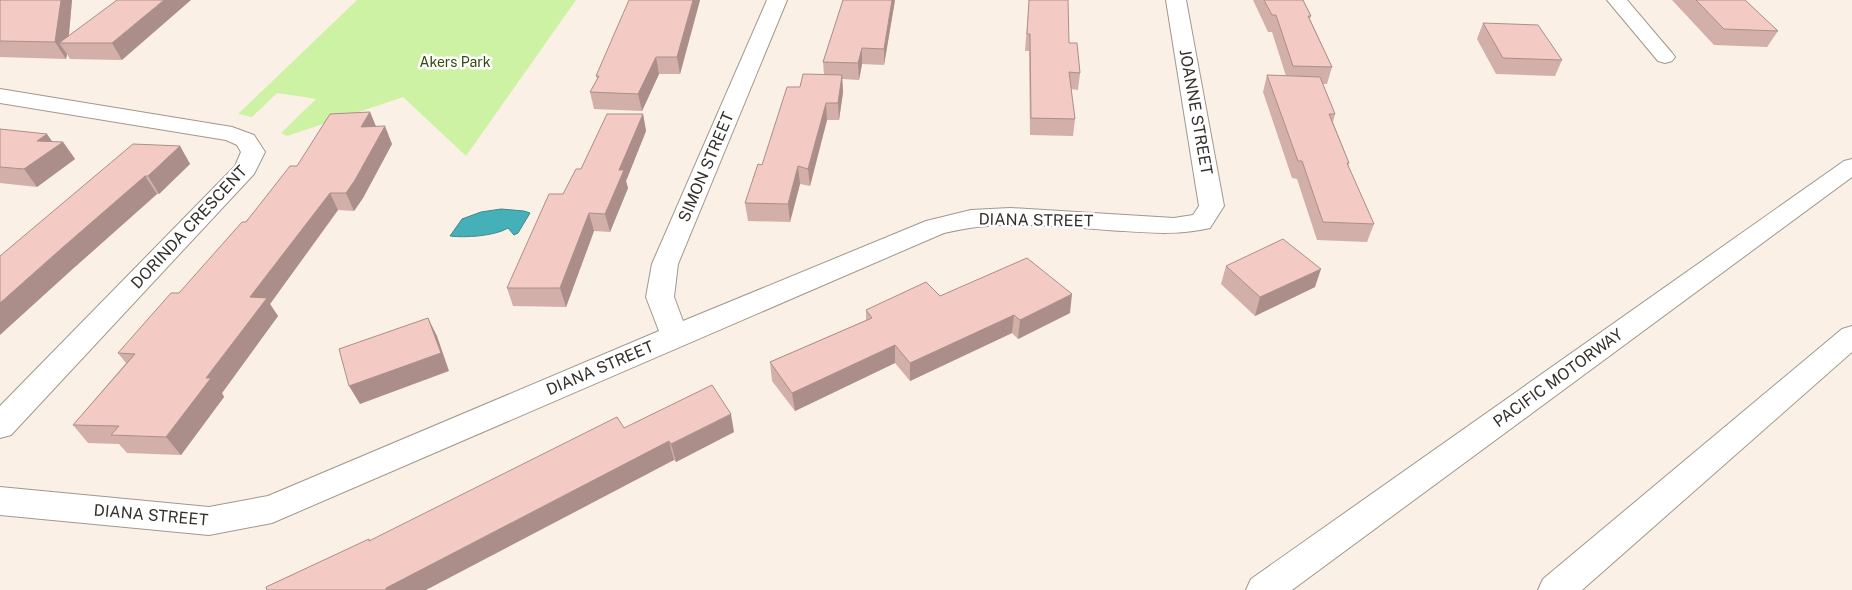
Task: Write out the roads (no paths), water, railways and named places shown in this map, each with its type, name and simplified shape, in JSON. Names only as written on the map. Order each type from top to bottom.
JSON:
[{"type":"main road","name":"SIMON STREET","points":[[675,336],[660,297],[665,264],[777,0]]},
{"type":"main road","name":"JOANNE STREET","points":[[1176,0],[1212,206],[1201,222]]},
{"type":"main road","points":[[1617,0],[1665,57]]},
{"type":"main road","name":"DORINDA CRESCENT","points":[[0,96],[232,134],[246,140],[253,152],[246,169],[0,426]]},
{"type":"main road","name":"PACIFIC MOTORWAY","points":[[1264,590],[1852,166]]},
{"type":"main road","name":"DIANA STREET","points":[[0,501],[209,521],[272,509],[675,336],[935,228],[971,218],[1010,216],[1174,226],[1201,222]]},
{"type":"main road","points":[[1556,590],[1852,336]]},
{"type":"water","points":[[501,209],[530,213],[518,233],[514,235],[508,228],[496,233],[480,236],[450,236],[462,219],[481,212]]},
{"type":"park label","name":"Akers Park","points":[[455,62]]}]
